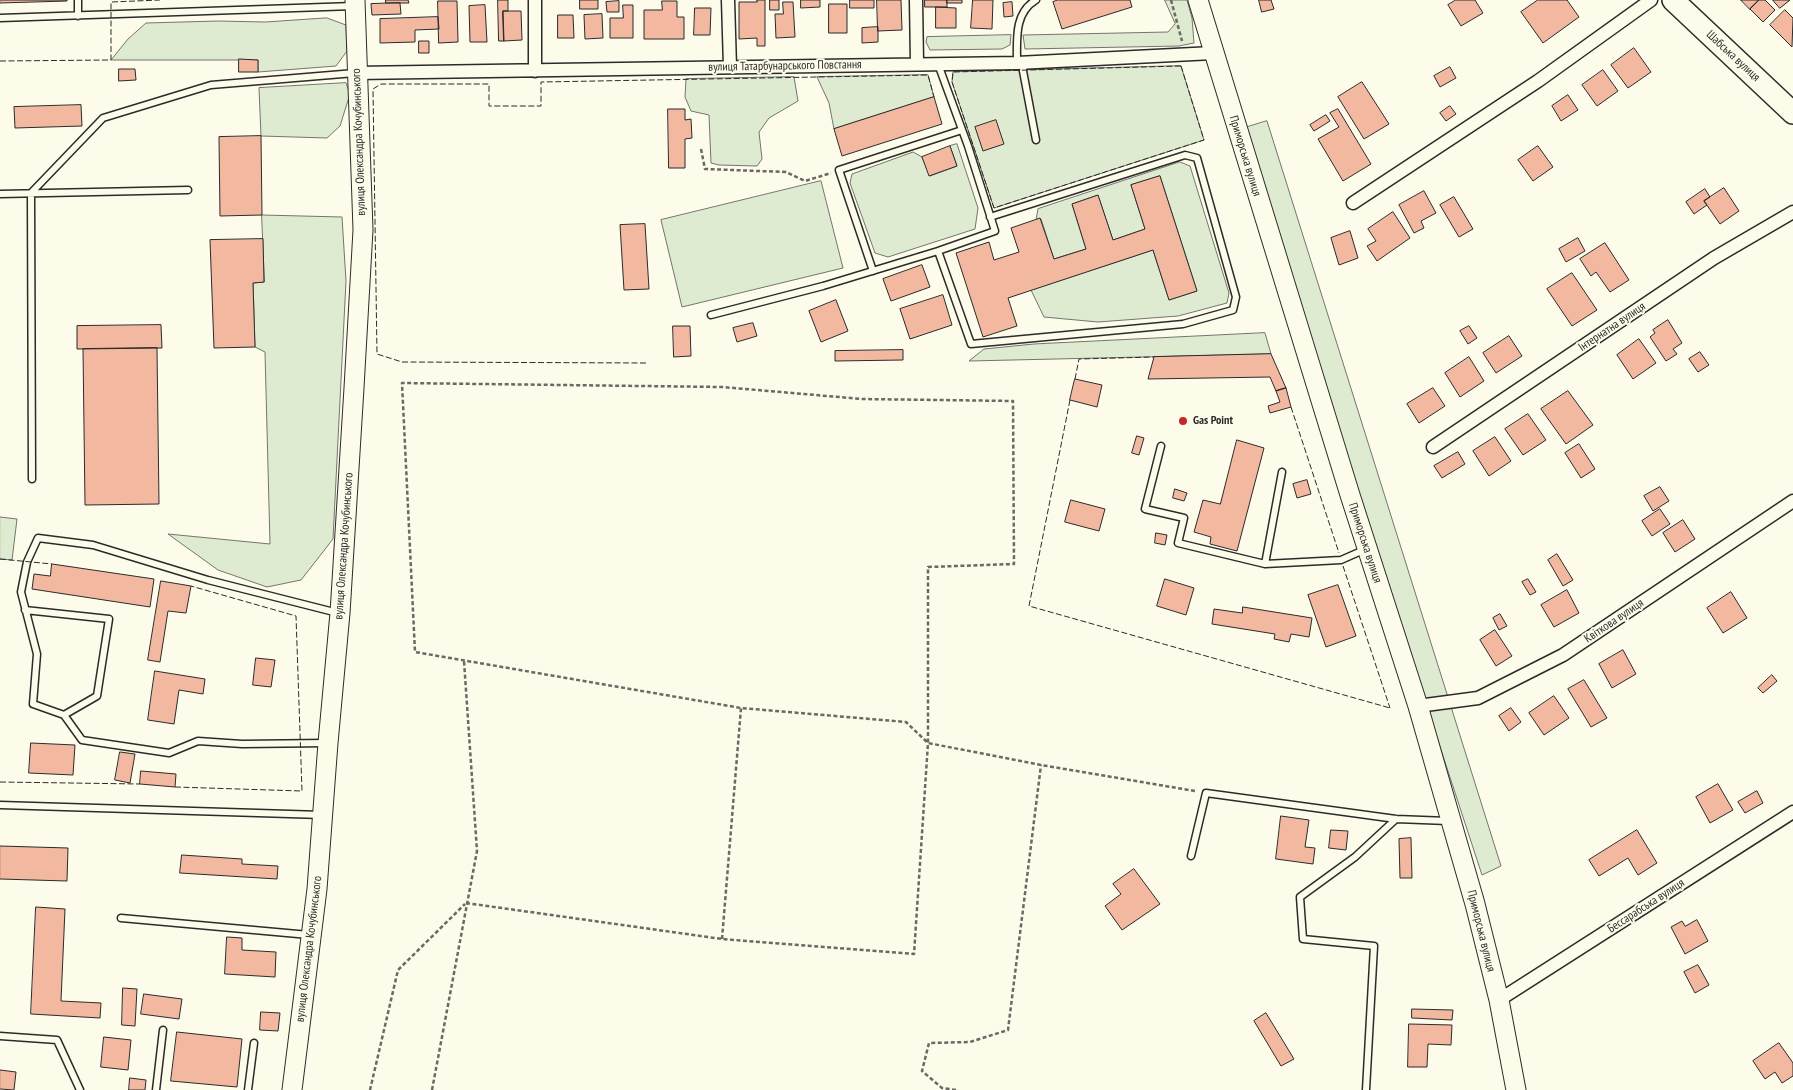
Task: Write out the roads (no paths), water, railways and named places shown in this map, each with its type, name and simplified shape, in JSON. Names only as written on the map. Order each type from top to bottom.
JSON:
[{"type":"main road","name":"Шабська вулиця","points":[[1673,0],[1793,113]]},
{"type":"street","points":[[535,0],[536,71]]},
{"type":"street","points":[[728,0],[730,67]]},
{"type":"street","points":[[916,0],[917,63]]},
{"type":"street","name":"Приморська вулиця","points":[[1198,0],[1367,549],[1418,706],[1452,822],[1499,1000],[1516,1090]]},
{"type":"street","points":[[1353,203],[1538,81],[1650,0]]},
{"type":"street","name":"вулиця Олександра Кочубинського","points":[[292,1090],[312,936],[340,613],[363,230],[355,3]]},
{"type":"street","name":"вулиця Татарбунарського Повстання","points":[[356,73],[1021,62],[1213,53]]},
{"type":"street","name":"Інтернатна вулиця","points":[[1433,446],[1714,258],[1793,212]]},
{"type":"street","name":"Квіткова вулиця","points":[[1418,706],[1478,698],[1563,655],[1793,501]]},
{"type":"street","name":"Бессарабська вулиця","points":[[1499,1000],[1793,812]]},
{"type":"lane","points":[[78,0],[78,16]]},
{"type":"lane","points":[[1036,0],[1027,6],[1018,25],[1021,62],[1036,140]]},
{"type":"lane","points":[[0,18],[355,3]]},
{"type":"lane","points":[[711,315],[823,286],[996,231],[938,63]]},
{"type":"lane","points":[[32,479],[32,193],[103,118],[211,85],[356,73]]},
{"type":"lane","points":[[873,271],[839,170],[962,130]]},
{"type":"lane","points":[[938,251],[971,344],[1183,324],[1233,310],[1236,297],[1197,158],[1185,155],[990,217]]},
{"type":"lane","points":[[0,194],[188,190]]},
{"type":"lane","points":[[1161,446],[1145,508],[1184,518],[1178,543],[1265,564],[1341,560],[1367,549]]},
{"type":"lane","points":[[1265,564],[1282,472]]},
{"type":"lane","points":[[328,743],[242,744],[198,741],[169,753],[82,740],[64,715],[33,704],[37,654],[21,592],[28,562],[38,538],[93,544],[208,580],[340,613]]},
{"type":"lane","points":[[26,610],[109,619],[97,696],[64,715]]},
{"type":"lane","points":[[1191,856],[1206,793],[1396,819],[1452,822]]},
{"type":"lane","points":[[0,805],[323,815]]},
{"type":"lane","points":[[1366,1090],[1374,946],[1303,938],[1300,897],[1355,857],[1396,819]]},
{"type":"lane","points":[[121,918],[312,936]]},
{"type":"lane","points":[[156,1090],[163,1030]]},
{"type":"lane","points":[[0,1036],[57,1040],[80,1090]]},
{"type":"lane","points":[[248,1090],[254,1043]]},
{"type":"place","name":"Gas Point","points":[[1183,421]]}]
